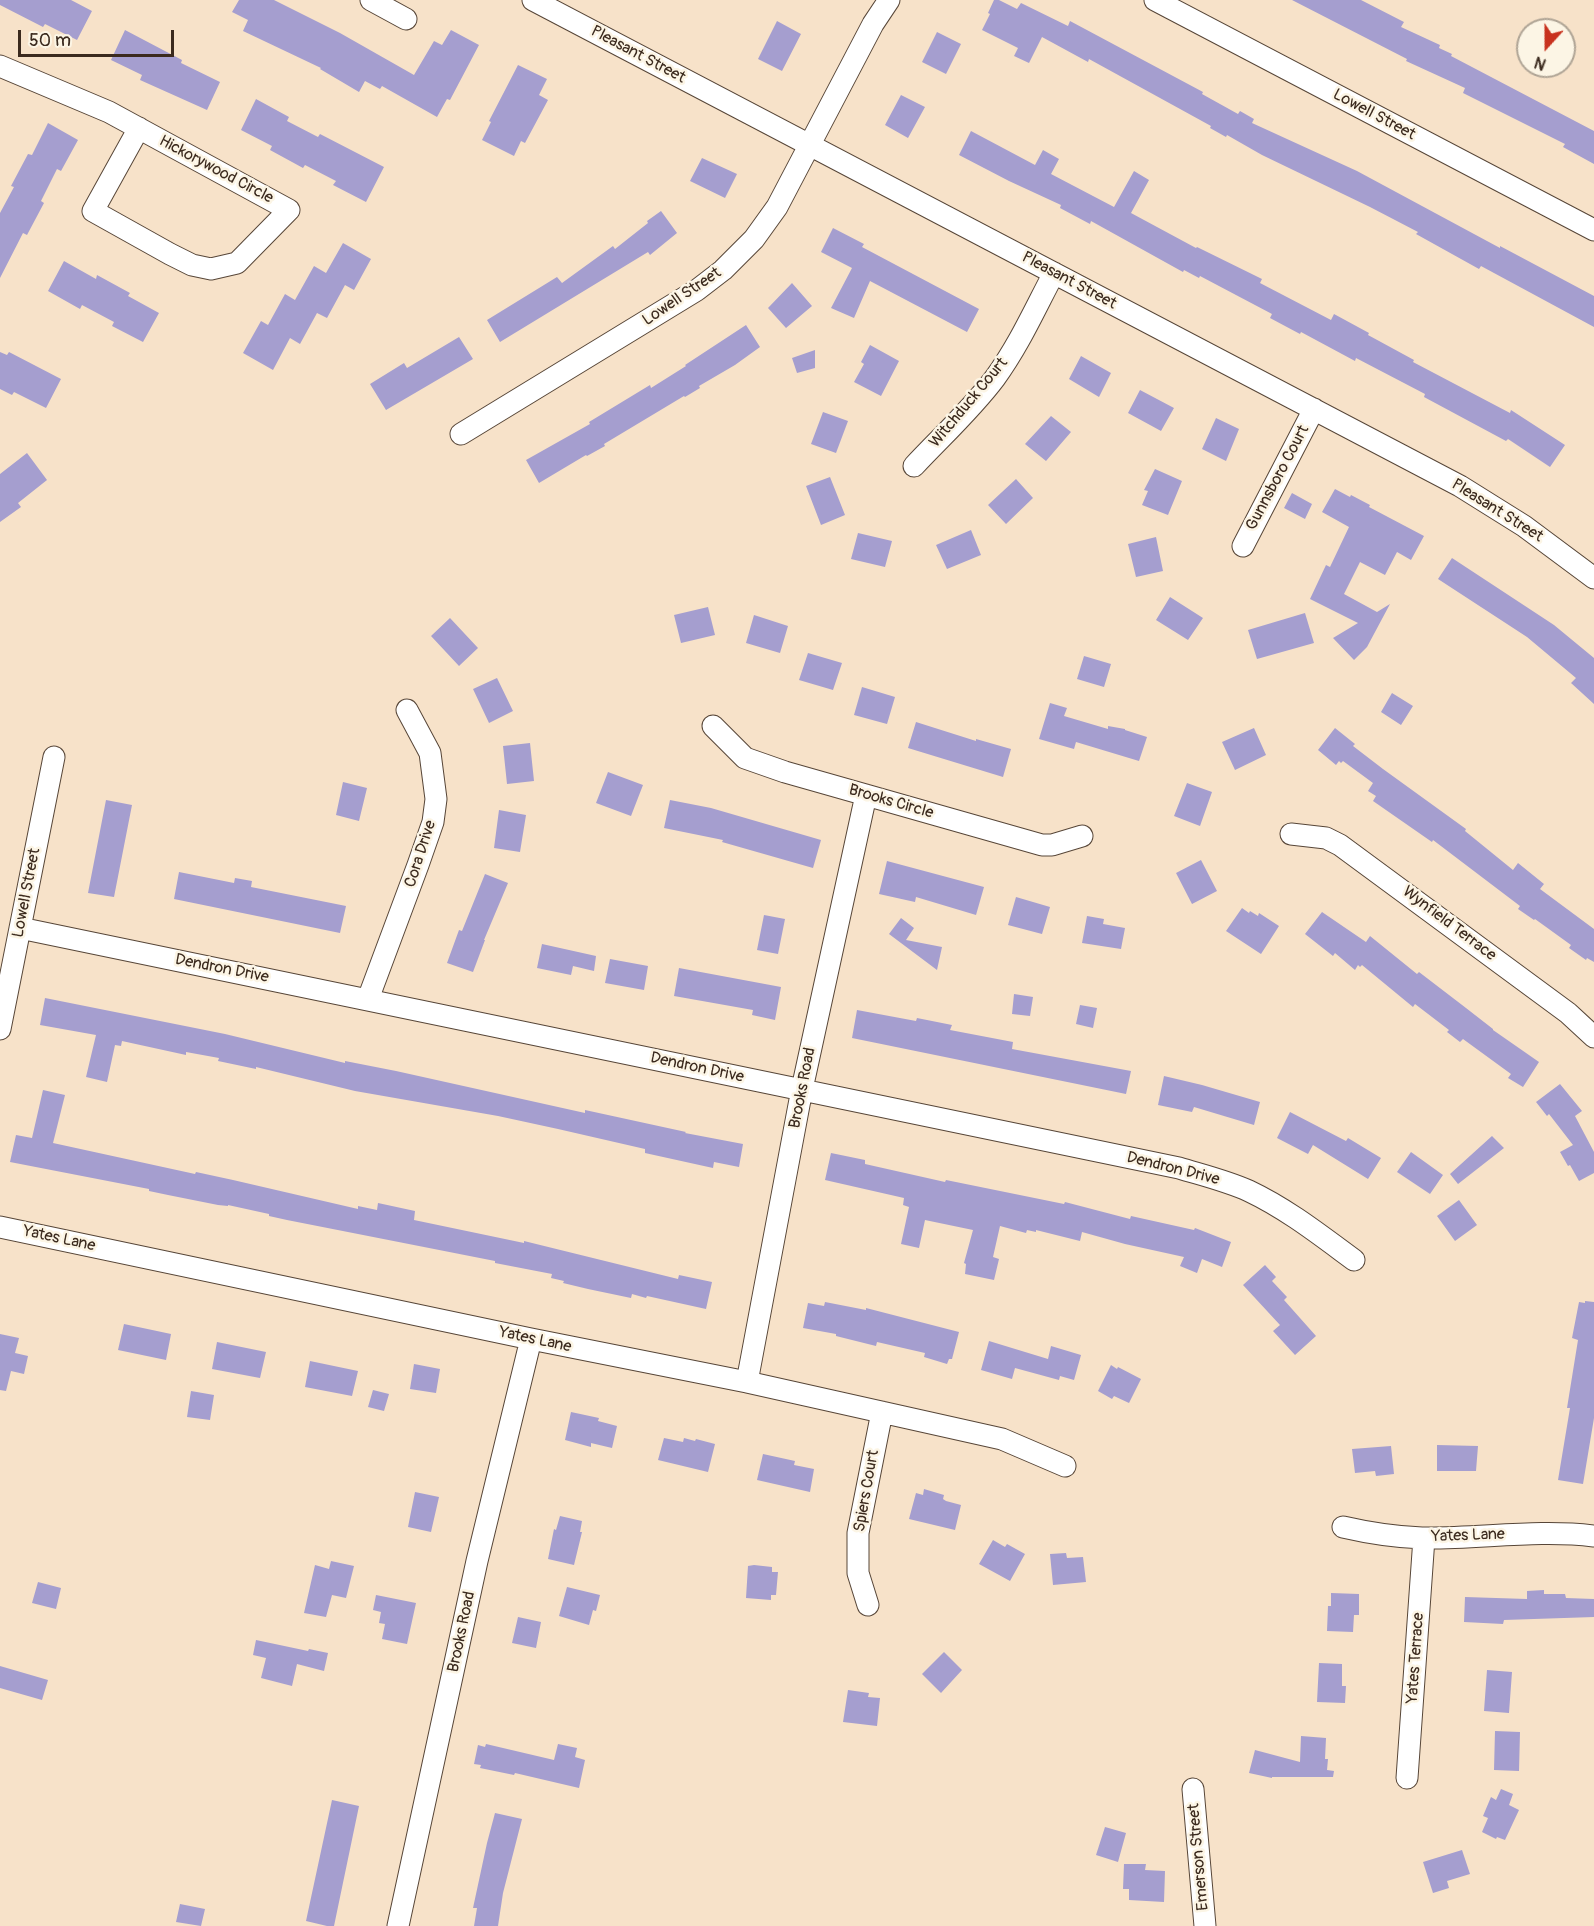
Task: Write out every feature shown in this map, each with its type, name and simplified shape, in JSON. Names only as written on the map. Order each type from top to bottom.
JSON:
[{"type":"street","points":[[371,0],[406,19]]},
{"type":"street","name":"Lowell Street","points":[[461,435],[697,290],[723,270],[754,239],[777,207],[873,24],[889,0]]},
{"type":"street","name":"Lowell Street","points":[[1155,0],[1594,230]]},
{"type":"street","name":"Pleasant Street","points":[[544,2],[810,146],[1492,505],[1594,578]]},
{"type":"street","name":"Hickorywood Circle","points":[[0,66],[109,112],[139,128],[289,210],[237,263],[211,269],[192,265],[170,254],[93,211],[139,128]]},
{"type":"street","name":"Witchduck Court","points":[[914,466],[962,417],[995,378],[1020,339],[1053,273]]},
{"type":"street","name":"Gunnsboro Court","points":[[1243,546],[1314,410]]},
{"type":"street","name":"Cora Drive","points":[[368,999],[433,822],[436,800],[430,753],[407,710]]},
{"type":"street","name":"Brooks Circle","points":[[713,726],[745,758],[785,771],[1042,845],[1052,845],[1082,836]]},
{"type":"street","name":"Lowell Street","points":[[0,1029],[54,757]]},
{"type":"street","name":"Brooks Road","points":[[747,1382],[802,1089],[866,795]]},
{"type":"street","name":"Wynfield Terrace","points":[[1291,834],[1326,838],[1340,844],[1568,1013],[1594,1037]]},
{"type":"street","name":"Dendron Drive","points":[[20,928],[1179,1168],[1215,1178],[1249,1191],[1276,1205],[1305,1223],[1354,1260]]},
{"type":"street","name":"Yates Lane","points":[[0,1227],[882,1412],[1002,1439],[1065,1466]]},
{"type":"street","name":"Brooks Road","points":[[398,1926],[477,1561],[531,1339]]},
{"type":"street","name":"Spiers Court","points":[[868,1605],[858,1573],[858,1533],[882,1412]]},
{"type":"street","name":"Yates Lane","points":[[1343,1527],[1397,1537],[1424,1538],[1530,1534],[1594,1536]]},
{"type":"street","name":"Yates Terrace","points":[[1407,1778],[1424,1538]]},
{"type":"street","name":"Emerson Street","points":[[1193,1789],[1204,1926]]},
{"type":"building","points":[[0,0],[71,0],[92,11],[77,40],[45,24],[43,27],[0,5]]},
{"type":"building","points":[[239,0],[274,0],[340,33],[414,75],[434,41],[442,45],[451,30],[479,45],[450,100],[447,99],[437,117],[382,86],[380,89],[365,81],[359,92],[321,68],[243,31],[248,20],[232,12]]},
{"type":"building","points":[[994,0],[999,0],[1017,9],[1021,3],[1068,26],[1070,21],[1203,92],[1202,94],[1238,114],[1240,111],[1254,119],[1252,123],[1357,171],[1594,296],[1594,327],[1481,266],[1479,269],[1416,234],[1418,232],[1370,207],[1262,155],[1227,135],[1226,137],[1210,128],[1211,126],[1089,59],[1088,62],[1042,37],[1029,63],[1014,56],[1018,48],[982,30]]},
{"type":"building","points":[[1292,0],[1361,0],[1404,22],[1401,27],[1440,45],[1439,48],[1452,54],[1451,56],[1594,131],[1594,164],[1563,147],[1565,144],[1463,93],[1465,88],[1406,61],[1407,59]]},
{"type":"building","points":[[777,21],[801,34],[782,71],[758,59]]},
{"type":"building","points":[[125,30],[182,60],[181,63],[220,82],[207,110],[140,80],[142,75],[111,60]]},
{"type":"building","points":[[937,32],[961,44],[946,74],[922,62]]},
{"type":"building","points":[[518,65],[547,79],[539,95],[548,100],[525,143],[521,141],[514,156],[482,140],[491,122],[489,121]]},
{"type":"building","points":[[901,95],[925,107],[908,138],[885,125]]},
{"type":"building","points":[[256,99],[289,117],[287,121],[318,137],[320,134],[384,167],[366,202],[333,185],[336,181],[305,165],[303,168],[270,150],[272,146],[241,130]]},
{"type":"building","points":[[48,123],[78,140],[61,171],[57,169],[41,201],[44,203],[27,235],[23,233],[0,278],[0,213],[28,154],[32,155]]},
{"type":"building","points":[[971,131],[1035,165],[1043,150],[1059,159],[1051,174],[1114,207],[1134,171],[1149,180],[1131,213],[1196,248],[1262,279],[1260,283],[1331,320],[1334,314],[1414,360],[1413,362],[1510,413],[1511,410],[1565,445],[1550,467],[1508,439],[1506,441],[1424,397],[1425,394],[1356,358],[1355,361],[1301,332],[1300,334],[1270,318],[1272,314],[1200,276],[1199,278],[1184,270],[1183,272],[1091,221],[1090,224],[1060,208],[1061,205],[959,155]]},
{"type":"building","points":[[702,158],[737,174],[725,198],[690,181]]},
{"type":"building","points":[[661,211],[677,233],[650,255],[648,252],[500,342],[487,320],[557,277],[562,283],[613,246],[615,249]]},
{"type":"building","points":[[833,228],[864,244],[862,247],[979,309],[967,332],[870,281],[854,318],[831,308],[852,268],[821,252]]},
{"type":"building","points":[[343,243],[371,259],[354,290],[345,285],[327,318],[317,313],[300,344],[290,338],[273,370],[243,353],[261,321],[268,325],[285,294],[295,300],[314,266],[326,273]]},
{"type":"building","points":[[64,261],[96,279],[97,275],[130,293],[128,296],[159,313],[143,342],[112,326],[114,322],[82,305],[80,309],[48,291]]},
{"type":"building","points":[[792,283],[812,306],[786,328],[768,308]]},
{"type":"building","points":[[746,325],[760,347],[699,386],[700,388],[539,483],[526,460],[590,424],[589,422],[650,385],[651,388]]},
{"type":"building","points":[[459,337],[473,359],[386,410],[370,384],[404,363],[407,368]]},
{"type":"building","points":[[870,345],[899,361],[881,396],[854,382],[864,364],[861,362]]},
{"type":"building","points":[[815,350],[815,368],[797,373],[792,358]]},
{"type":"building","points":[[0,352],[7,355],[9,352],[61,379],[46,408],[14,392],[12,395],[0,389]]},
{"type":"building","points":[[1081,356],[1111,373],[1099,397],[1069,379]]},
{"type":"building","points":[[1140,390],[1174,408],[1161,431],[1128,413]]},
{"type":"building","points":[[823,412],[848,421],[836,453],[811,444]]},
{"type":"building","points":[[1051,416],[1071,432],[1046,461],[1025,444]]},
{"type":"building","points":[[1216,418],[1239,429],[1226,461],[1202,449]]},
{"type":"building","points":[[27,453],[47,480],[18,503],[21,507],[0,522],[0,474]]},
{"type":"building","points":[[1155,469],[1182,481],[1168,515],[1142,505],[1148,491],[1144,490]]},
{"type":"building","points":[[830,477],[845,515],[821,525],[806,486]]},
{"type":"building","points":[[1016,479],[1033,498],[1006,524],[988,505]]},
{"type":"building","points":[[1335,489],[1370,505],[1369,507],[1424,536],[1411,560],[1397,552],[1385,575],[1360,562],[1344,594],[1377,612],[1390,604],[1367,647],[1354,660],[1333,638],[1358,623],[1310,599],[1326,565],[1330,567],[1349,527],[1322,512]]},
{"type":"building","points":[[1292,493],[1312,504],[1305,519],[1284,508]]},
{"type":"building","points":[[971,530],[981,555],[947,569],[936,545]]},
{"type":"building","points":[[858,533],[892,541],[885,567],[851,559]]},
{"type":"building","points":[[1156,537],[1163,571],[1136,577],[1128,544]]},
{"type":"building","points":[[1452,558],[1554,625],[1594,658],[1594,704],[1571,683],[1576,678],[1527,637],[1438,579]]},
{"type":"building","points":[[1170,597],[1203,618],[1188,640],[1156,620]]},
{"type":"building","points":[[708,607],[715,635],[681,643],[674,615]]},
{"type":"building","points":[[1305,613],[1314,643],[1257,659],[1248,630]]},
{"type":"building","points":[[754,615],[788,626],[780,653],[746,643]]},
{"type":"building","points":[[450,618],[478,648],[459,666],[431,636]]},
{"type":"building","points":[[808,653],[842,663],[833,690],[799,680]]},
{"type":"building","points":[[1084,656],[1111,664],[1104,687],[1077,679]]},
{"type":"building","points":[[497,678],[513,711],[489,723],[473,689]]},
{"type":"building","points":[[862,687],[895,697],[887,724],[854,715]]},
{"type":"building","points":[[1392,693],[1413,706],[1401,725],[1381,712]]},
{"type":"building","points":[[1050,703],[1067,708],[1064,716],[1108,729],[1108,726],[1125,729],[1147,737],[1139,761],[1076,742],[1074,749],[1039,739]]},
{"type":"building","points":[[916,722],[976,741],[976,739],[1011,749],[1003,777],[908,748]]},
{"type":"building","points":[[1254,728],[1266,755],[1235,770],[1222,742]]},
{"type":"building","points":[[1335,728],[1355,744],[1353,746],[1466,829],[1465,831],[1513,870],[1518,863],[1544,884],[1540,889],[1594,929],[1594,962],[1587,958],[1586,960],[1569,948],[1571,945],[1518,909],[1520,906],[1433,840],[1432,842],[1373,801],[1376,796],[1368,791],[1373,783],[1343,761],[1341,763],[1339,761],[1336,765],[1318,750]]},
{"type":"building","points":[[530,743],[534,781],[507,784],[503,746]]},
{"type":"building","points":[[608,772],[643,785],[631,816],[596,803]]},
{"type":"building","points":[[343,782],[367,788],[359,821],[336,815]]},
{"type":"building","points":[[1187,783],[1212,792],[1200,826],[1174,816]]},
{"type":"building","points":[[106,800],[132,805],[114,897],[88,893]]},
{"type":"building","points":[[670,800],[711,808],[821,840],[813,868],[722,842],[723,840],[664,828]]},
{"type":"building","points":[[499,810],[526,815],[520,852],[494,848]]},
{"type":"building","points":[[1201,860],[1217,891],[1192,904],[1176,873]]},
{"type":"building","points":[[887,861],[984,887],[976,915],[916,897],[915,902],[879,894]]},
{"type":"building","points":[[179,872],[234,883],[235,878],[252,881],[251,887],[346,906],[340,933],[174,899]]},
{"type":"building","points":[[485,874],[508,883],[473,972],[447,963],[459,930],[462,931]]},
{"type":"building","points":[[1016,897],[1050,907],[1042,934],[1008,925]]},
{"type":"building","points":[[1242,908],[1258,916],[1259,913],[1279,926],[1261,954],[1226,931]]},
{"type":"building","points":[[1322,912],[1366,942],[1370,936],[1417,974],[1419,972],[1493,1030],[1539,1062],[1523,1087],[1508,1078],[1511,1074],[1463,1039],[1460,1042],[1447,1032],[1449,1030],[1415,1004],[1413,1007],[1362,965],[1360,967],[1358,965],[1355,970],[1335,953],[1333,956],[1305,934]]},
{"type":"building","points":[[764,915],[785,919],[778,954],[757,950]]},
{"type":"building","points":[[1087,916],[1104,919],[1103,924],[1125,928],[1121,949],[1082,943]]},
{"type":"building","points":[[901,918],[914,928],[906,940],[942,947],[937,970],[889,934]]},
{"type":"building","points":[[542,944],[596,956],[594,971],[573,966],[571,975],[537,968]]},
{"type":"building","points":[[610,959],[648,966],[644,990],[605,983]]},
{"type":"building","points":[[679,968],[781,987],[775,1020],[752,1015],[753,1010],[674,996]]},
{"type":"building","points":[[1014,994],[1033,997],[1030,1016],[1012,1014]]},
{"type":"building","points":[[45,998],[225,1034],[345,1063],[345,1061],[396,1071],[585,1113],[585,1110],[743,1144],[739,1167],[714,1162],[713,1168],[645,1153],[645,1149],[498,1116],[355,1091],[256,1067],[256,1069],[218,1061],[219,1058],[186,1052],[186,1055],[122,1041],[121,1046],[115,1045],[107,1082],[86,1077],[96,1035],[40,1025]]},
{"type":"building","points":[[1080,1005],[1097,1008],[1093,1028],[1076,1024]]},
{"type":"building","points":[[857,1010],[952,1025],[950,1030],[1013,1042],[1012,1049],[1131,1071],[1126,1094],[852,1038]]},
{"type":"building","points":[[1164,1076],[1260,1102],[1254,1125],[1194,1107],[1192,1112],[1158,1105]]},
{"type":"building","points":[[1560,1084],[1582,1111],[1575,1116],[1594,1152],[1594,1173],[1579,1181],[1560,1152],[1573,1145],[1549,1114],[1547,1116],[1536,1102]]},
{"type":"building","points":[[43,1090],[65,1095],[53,1143],[233,1180],[358,1209],[358,1206],[377,1210],[378,1203],[415,1211],[414,1220],[524,1243],[524,1241],[678,1279],[679,1275],[712,1282],[706,1309],[647,1296],[646,1298],[632,1294],[631,1298],[588,1289],[551,1278],[552,1274],[495,1263],[495,1261],[10,1162],[16,1135],[32,1138]]},
{"type":"building","points":[[1290,1112],[1346,1141],[1348,1138],[1381,1158],[1368,1179],[1313,1145],[1308,1154],[1277,1138]]},
{"type":"building","points":[[1492,1136],[1504,1148],[1458,1184],[1450,1174]]},
{"type":"building","points":[[1411,1152],[1443,1175],[1430,1194],[1397,1172]]},
{"type":"building","points":[[831,1153],[865,1160],[865,1164],[945,1182],[946,1180],[1064,1204],[1065,1202],[1130,1219],[1131,1216],[1194,1230],[1195,1228],[1231,1242],[1222,1267],[1202,1259],[1197,1273],[1180,1266],[1184,1257],[1082,1232],[1080,1241],[1036,1230],[1036,1232],[1027,1230],[1026,1233],[1000,1226],[993,1257],[999,1259],[994,1280],[965,1274],[966,1264],[964,1263],[973,1230],[925,1220],[919,1248],[901,1244],[909,1207],[903,1205],[904,1198],[825,1180]]},
{"type":"building","points":[[1459,1200],[1477,1225],[1455,1241],[1437,1216]]},
{"type":"building","points":[[1265,1265],[1276,1277],[1272,1281],[1287,1297],[1284,1300],[1316,1336],[1295,1355],[1273,1331],[1280,1325],[1243,1285]]},
{"type":"building","points":[[1585,1301],[1594,1302],[1594,1418],[1583,1484],[1558,1480],[1578,1340],[1572,1338],[1579,1302],[1585,1303]]},
{"type":"building","points":[[825,1302],[866,1310],[866,1308],[959,1332],[952,1359],[949,1359],[947,1364],[924,1357],[925,1353],[877,1342],[876,1346],[836,1336],[836,1334],[803,1328],[808,1303],[824,1306]]},
{"type":"building","points":[[124,1324],[171,1334],[166,1360],[118,1350]]},
{"type":"building","points":[[0,1334],[19,1338],[15,1353],[28,1356],[24,1374],[11,1371],[6,1391],[0,1390]]},
{"type":"building","points":[[989,1341],[1048,1359],[1051,1346],[1081,1355],[1074,1380],[1060,1376],[1059,1380],[1015,1368],[1012,1379],[981,1370]]},
{"type":"building","points":[[217,1342],[266,1352],[260,1378],[212,1369]]},
{"type":"building","points":[[310,1361],[358,1371],[352,1396],[305,1387]]},
{"type":"building","points":[[414,1364],[440,1369],[436,1393],[410,1389]]},
{"type":"building","points":[[1111,1365],[1141,1379],[1129,1403],[1114,1396],[1112,1399],[1098,1391]]},
{"type":"building","points":[[373,1390],[389,1394],[384,1411],[368,1407]]},
{"type":"building","points":[[191,1391],[214,1395],[210,1420],[187,1417]]},
{"type":"building","points":[[571,1412],[599,1418],[598,1421],[617,1426],[612,1448],[591,1443],[591,1447],[565,1440]]},
{"type":"building","points":[[664,1438],[683,1442],[684,1438],[695,1441],[696,1439],[715,1444],[708,1472],[658,1460]]},
{"type":"building","points":[[1437,1445],[1478,1446],[1476,1471],[1437,1471]]},
{"type":"building","points":[[1391,1446],[1394,1474],[1376,1476],[1375,1471],[1355,1473],[1352,1449]]},
{"type":"building","points":[[763,1454],[795,1461],[794,1465],[814,1469],[810,1492],[757,1480]]},
{"type":"building","points":[[924,1489],[944,1495],[943,1499],[946,1501],[961,1505],[955,1530],[909,1519],[916,1493],[923,1495]]},
{"type":"building","points":[[415,1492],[439,1497],[431,1532],[408,1527]]},
{"type":"building","points":[[560,1516],[582,1521],[580,1532],[582,1532],[574,1565],[548,1559],[554,1529],[556,1530]]},
{"type":"building","points":[[993,1540],[1005,1547],[1007,1544],[1025,1554],[1010,1581],[979,1564]]},
{"type":"building","points":[[1066,1553],[1067,1558],[1083,1557],[1086,1582],[1053,1585],[1050,1554]]},
{"type":"building","points":[[331,1561],[354,1566],[346,1598],[332,1595],[326,1617],[304,1613],[315,1565],[329,1569]]},
{"type":"building","points":[[748,1566],[772,1567],[772,1572],[778,1572],[776,1595],[771,1595],[771,1600],[746,1598]]},
{"type":"building","points":[[38,1582],[61,1588],[56,1609],[32,1603]]},
{"type":"building","points":[[567,1587],[600,1595],[589,1625],[559,1616]]},
{"type":"building","points":[[1544,1590],[1544,1594],[1565,1594],[1566,1598],[1594,1599],[1594,1617],[1504,1620],[1503,1624],[1464,1622],[1465,1597],[1527,1599],[1527,1591]]},
{"type":"building","points":[[1331,1593],[1359,1594],[1359,1615],[1354,1615],[1353,1632],[1327,1631]]},
{"type":"building","points":[[376,1595],[416,1603],[407,1644],[382,1639],[385,1624],[379,1623],[381,1612],[373,1610]]},
{"type":"building","points":[[518,1617],[541,1622],[536,1648],[512,1643]]},
{"type":"building","points":[[256,1640],[328,1653],[324,1671],[297,1664],[292,1686],[261,1678],[266,1658],[253,1655]]},
{"type":"building","points":[[944,1652],[962,1670],[941,1693],[922,1674]]},
{"type":"building","points":[[1319,1663],[1342,1664],[1342,1686],[1346,1686],[1345,1703],[1317,1702]]},
{"type":"building","points":[[0,1666],[48,1680],[42,1700],[0,1688]]},
{"type":"building","points":[[1487,1670],[1512,1672],[1509,1713],[1484,1711]]},
{"type":"building","points":[[848,1690],[869,1693],[868,1697],[880,1698],[877,1726],[843,1722]]},
{"type":"building","points":[[1495,1731],[1520,1732],[1519,1771],[1494,1770]]},
{"type":"building","points":[[1301,1736],[1326,1738],[1325,1759],[1328,1759],[1327,1770],[1334,1771],[1333,1777],[1272,1778],[1249,1773],[1255,1750],[1300,1762]]},
{"type":"building","points":[[486,1744],[554,1760],[558,1744],[577,1748],[575,1757],[585,1760],[579,1788],[515,1773],[514,1775],[480,1768],[481,1765],[474,1764],[478,1745],[485,1747]]},
{"type":"building","points":[[1501,1789],[1513,1794],[1509,1805],[1519,1810],[1505,1840],[1497,1837],[1496,1839],[1482,1832],[1488,1818],[1483,1816],[1491,1797],[1496,1800]]},
{"type":"building","points":[[332,1800],[359,1806],[334,1926],[327,1926],[306,1921]]},
{"type":"building","points":[[495,1813],[522,1819],[503,1893],[498,1926],[474,1926],[477,1908],[473,1908]]},
{"type":"building","points":[[1105,1827],[1126,1833],[1118,1862],[1096,1855]]},
{"type":"building","points":[[1462,1850],[1470,1874],[1447,1881],[1449,1888],[1433,1893],[1423,1862]]},
{"type":"building","points":[[1124,1864],[1146,1864],[1145,1870],[1165,1871],[1164,1902],[1129,1900],[1129,1889],[1123,1889]]},
{"type":"building","points":[[180,1904],[205,1909],[201,1926],[176,1922]]}]
